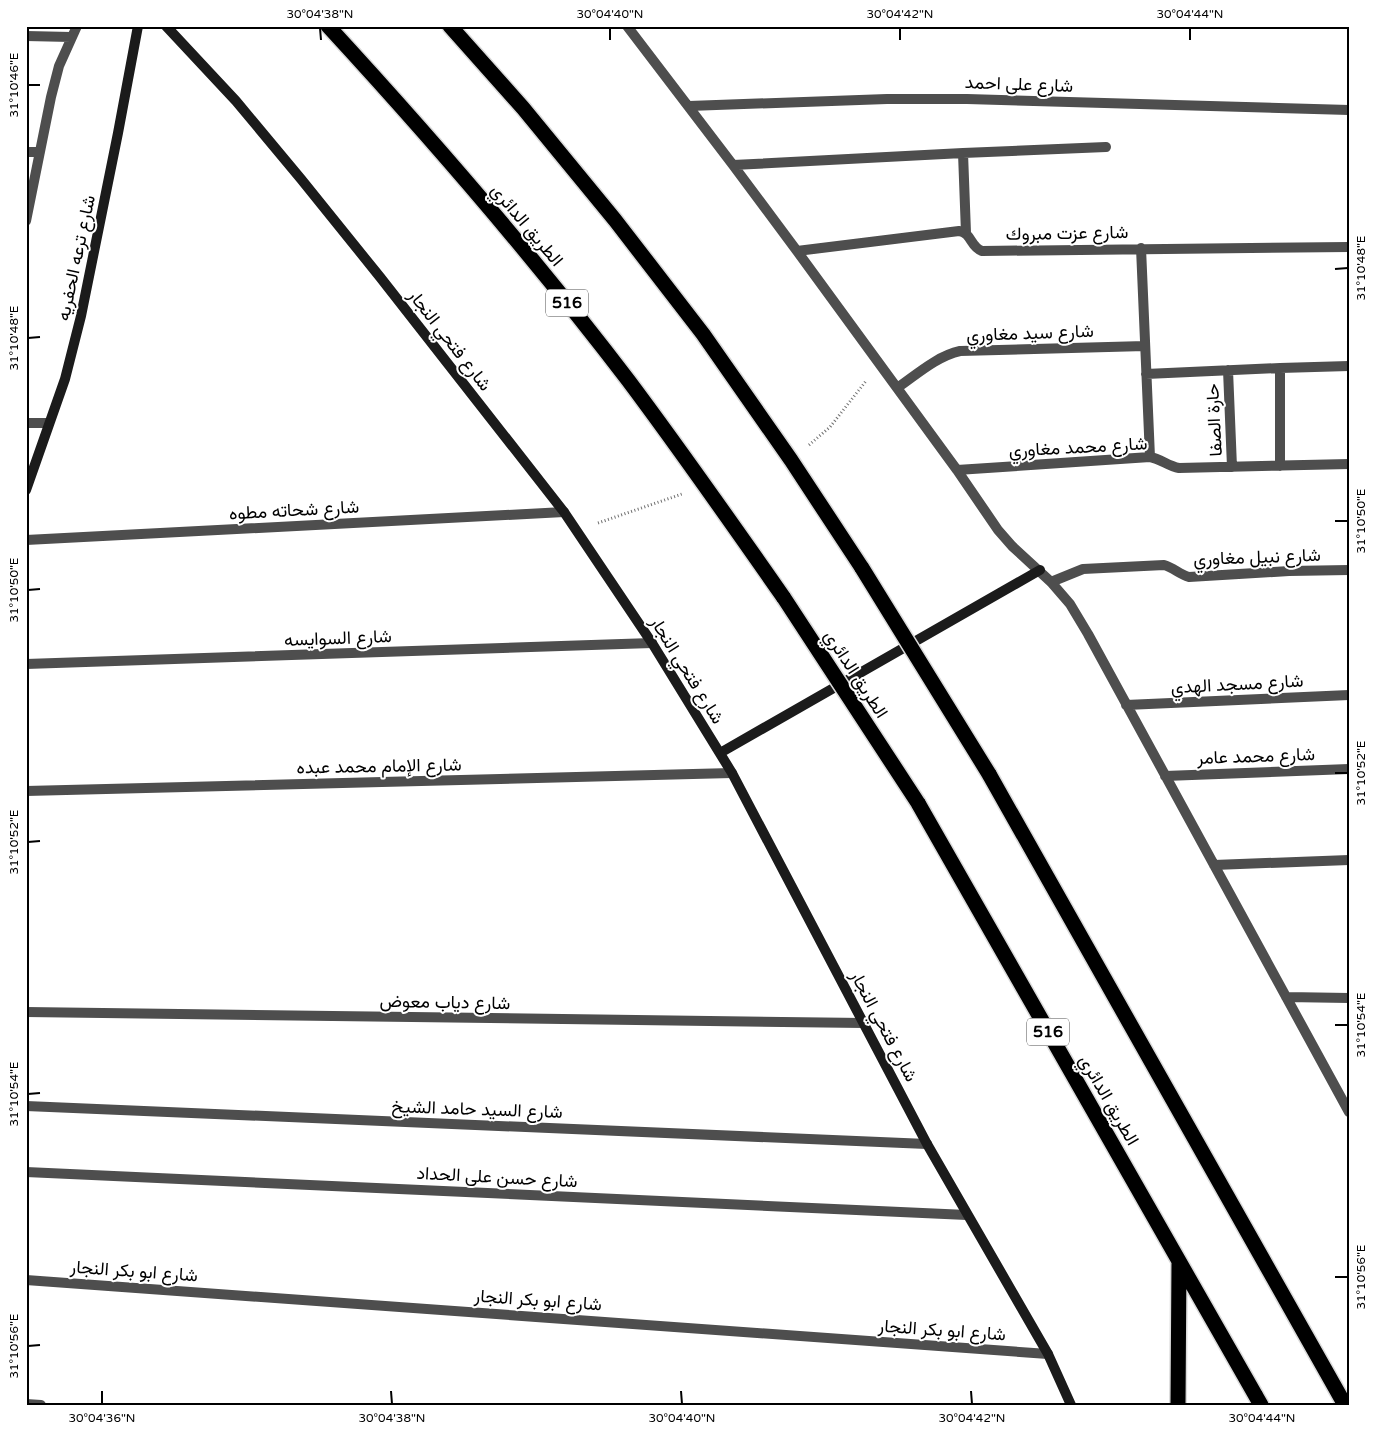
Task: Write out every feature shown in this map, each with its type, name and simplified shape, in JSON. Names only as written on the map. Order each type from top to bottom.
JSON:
[{"type":"highway","name":"الطريق الدائري","points":[[328,26],[458,171],[538,267],[627,380],[706,486],[784,598],[918,803],[1261,1405]]},
{"type":"highway","points":[[450,26],[523,108],[615,220],[703,334],[791,460],[862,568],[989,774],[1345,1405]]},
{"type":"highway","points":[[1178,1405],[1179,1261]]},
{"type":"street","points":[[26,221],[57,74],[76,26]]},
{"type":"street","name":"شارع ترعه الحفريه","points":[[26,490],[65,379],[81,316],[138,26]]},
{"type":"street","name":"شارع فتحي النجار","points":[[166,26],[236,101],[380,277],[564,512],[652,643],[732,774],[927,1144],[1048,1354],[1071,1405]]},
{"type":"street","points":[[627,26],[734,165],[957,470],[998,530],[1012,546],[1040,570],[1074,611],[1349,1112]]},
{"type":"street","points":[[26,36],[71,37]]},
{"type":"street","name":"شارع على احمد","points":[[689,106],[887,99],[958,99],[1349,110]]},
{"type":"street","points":[[734,165],[1106,147]]},
{"type":"street","points":[[26,152],[40,152]]},
{"type":"street","points":[[797,251],[959,231],[966,233],[963,153]]},
{"type":"street","name":"شارع عزت مبروك","points":[[966,233],[972,244],[982,251],[1349,247]]},
{"type":"street","points":[[1141,248],[1150,457]]},
{"type":"street","name":"شارع سيد مغاوري","points":[[897,388],[941,358],[950,353],[960,351],[1145,346]]},
{"type":"street","points":[[1146,374],[1349,366]]},
{"type":"street","points":[[1280,368],[1280,466]]},
{"type":"street","name":"حارة الصفا","points":[[1228,370],[1232,467]]},
{"type":"street","points":[[26,423],[49,423]]},
{"type":"street","name":"شارع محمد مغاوري","points":[[957,470],[1150,457],[1158,458],[1171,467],[1179,468],[1349,464]]},
{"type":"street","name":"شارع شحاته مطوه","points":[[26,540],[564,512]]},
{"type":"street","name":"شارع نبيل مغاوري","points":[[1051,582],[1083,569],[1164,565],[1189,577],[1289,571],[1349,570]]},
{"type":"street","points":[[720,753],[1040,570]]},
{"type":"street","name":"شارع السوايسه","points":[[26,664],[652,643]]},
{"type":"street","name":"شارع مسجد الهدي","points":[[1126,705],[1349,695]]},
{"type":"street","name":"شارع محمد عامر","points":[[1165,776],[1349,769]]},
{"type":"street","name":"شارع الإمام محمد عبده","points":[[26,791],[732,774]]},
{"type":"street","points":[[1214,865],[1349,860]]},
{"type":"street","points":[[1286,997],[1349,998]]},
{"type":"street","name":"شارع دياب معوض","points":[[26,1012],[864,1023]]},
{"type":"street","name":"شارع السيد حامد الشيخ","points":[[26,1106],[927,1144]]},
{"type":"street","name":"شارع حسن على الحداد","points":[[26,1172],[967,1214]]},
{"type":"street","name":"شارع ابو بكر النجار","points":[[26,1280],[1048,1354]]},
{"type":"street","points":[[26,1404],[41,1405]]},
{"type":"path","points":[[791,460],[830,427],[864,384]]},
{"type":"path","points":[[590,526],[706,486]]}]
